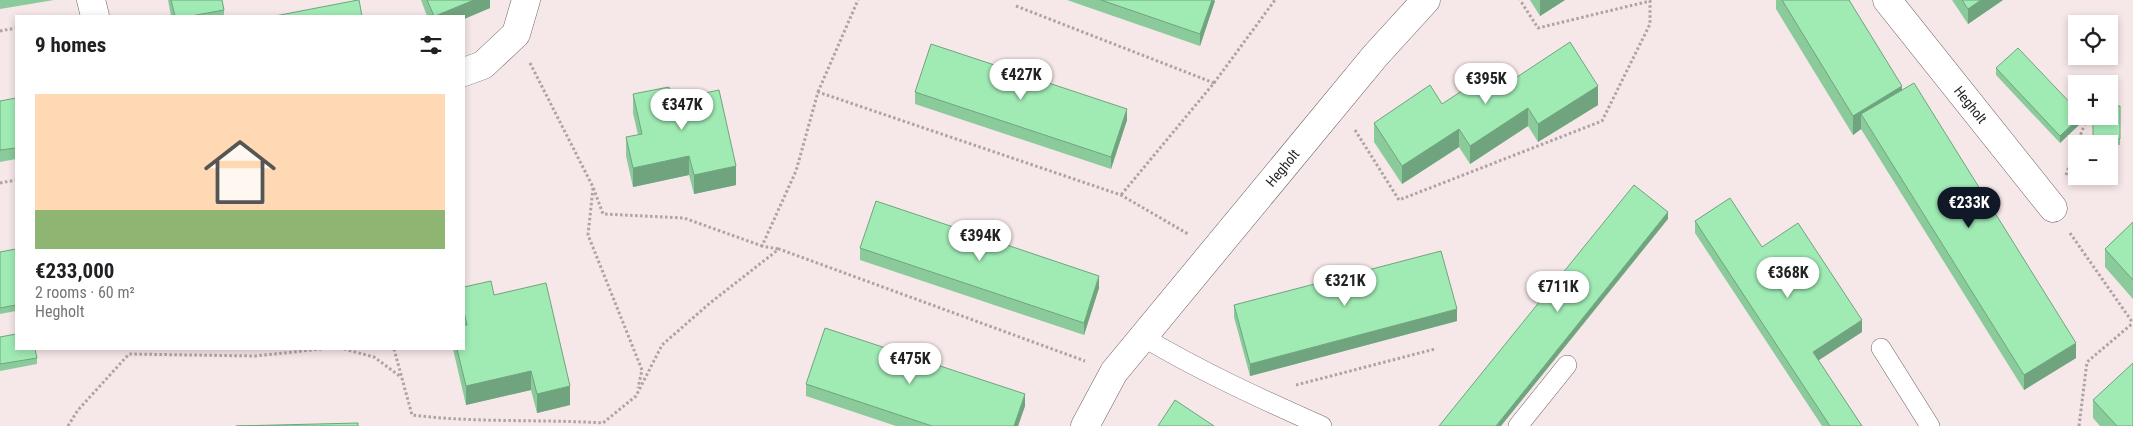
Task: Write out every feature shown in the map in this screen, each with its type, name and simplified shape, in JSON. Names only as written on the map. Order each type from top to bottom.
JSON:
[{"type":"street","points":[[91,0],[95,15]]},
{"type":"street","points":[[465,72],[483,65],[516,34],[526,0]]},
{"type":"street","name":"Hegholt","points":[[1085,426],[1114,372],[1142,337],[1375,56],[1426,0]]},
{"type":"street","name":"Hegholt","points":[[1887,0],[2053,208]]},
{"type":"lane","points":[[1142,337],[1254,396],[1322,426]]},
{"type":"lane","points":[[1881,348],[1930,426]]},
{"type":"lane","points":[[1518,426],[1567,365]]},
{"type":"path","points":[[762,246],[796,171],[818,92],[858,0]]},
{"type":"path","points":[[1121,195],[1214,83],[1275,0]]},
{"type":"path","points":[[1355,130],[1399,200],[1602,121],[1650,24],[1651,0],[1538,28],[1520,0]]},
{"type":"path","points":[[1016,6],[1214,83]]},
{"type":"path","points":[[0,31],[15,28]]},
{"type":"path","points":[[516,34],[593,187],[603,214],[684,218],[762,246],[779,249],[1085,361]]},
{"type":"path","points":[[818,92],[1121,195],[1194,238]]},
{"type":"path","points":[[0,183],[15,180]]},
{"type":"path","points":[[593,187],[588,235],[642,370],[636,396]]},
{"type":"path","points":[[2053,208],[2133,323],[2087,362],[2079,426]]},
{"type":"path","points":[[394,350],[412,415],[450,420],[552,420],[603,423],[636,396],[662,346],[710,303],[779,249]]},
{"type":"path","points":[[1254,396],[1436,349]]},
{"type":"path","points":[[127,350],[129,354]]},
{"type":"path","points":[[68,426],[78,410],[129,354],[255,356],[312,350]]},
{"type":"path","points":[[348,350],[374,357],[401,378]]},
{"type":"building","points":[[171,0],[222,0],[224,10],[196,15],[175,15]]},
{"type":"building","points":[[359,0],[362,15],[280,15]]},
{"type":"building","points":[[427,0],[474,0],[436,15],[434,15]]},
{"type":"building","points":[[1101,0],[1212,0],[1200,34]]},
{"type":"building","points":[[1782,0],[1849,0],[1902,86],[1853,116]]},
{"type":"building","points":[[1962,0],[1981,0],[1968,9]]},
{"type":"building","points":[[1570,42],[1598,86],[1538,124],[1528,108],[1470,146],[1459,129],[1402,166],[1374,123],[1430,85],[1442,104],[1501,65],[1511,81]]},
{"type":"building","points":[[931,44],[1127,109],[1111,157],[915,92]]},
{"type":"building","points":[[2018,48],[2068,101],[2068,125],[2072,125],[2060,136],[1996,68]]},
{"type":"building","points":[[1914,83],[2076,343],[2024,375],[1861,114]]},
{"type":"building","points":[[669,87],[672,100],[719,90],[736,166],[694,175],[689,156],[633,168],[626,137],[642,134],[633,94]]},
{"type":"building","points":[[15,98],[15,148],[0,150],[0,101]]},
{"type":"building","points":[[2118,106],[2120,106],[2120,139],[2118,139],[2118,135],[2093,135],[2093,125],[2118,125]]},
{"type":"building","points":[[1634,185],[1668,212],[1496,426],[1439,426]]},
{"type":"building","points":[[1730,198],[1762,247],[1798,223],[1862,320],[1813,352],[1862,426],[1830,426],[1695,221]]},
{"type":"building","points":[[876,201],[1099,276],[1084,323],[860,248]]},
{"type":"building","points":[[2133,222],[2133,280],[2105,249]]},
{"type":"building","points":[[15,249],[15,305],[0,308],[0,252]]},
{"type":"building","points":[[1441,251],[1457,309],[1250,364],[1234,305]]},
{"type":"building","points":[[491,281],[494,295],[546,283],[570,386],[537,394],[531,371],[466,386],[457,350],[465,350],[465,325],[467,325],[465,316],[465,287]]},
{"type":"building","points":[[825,328],[1025,394],[1014,426],[932,426],[806,384]]},
{"type":"building","points":[[15,334],[15,350],[35,350],[37,358],[0,364],[0,337]]},
{"type":"building","points":[[2133,363],[2133,426],[2117,426],[2093,400]]},
{"type":"building","points":[[1175,400],[1214,426],[1158,426]]},
{"type":"building","points":[[358,423],[358,426],[236,426]]}]
